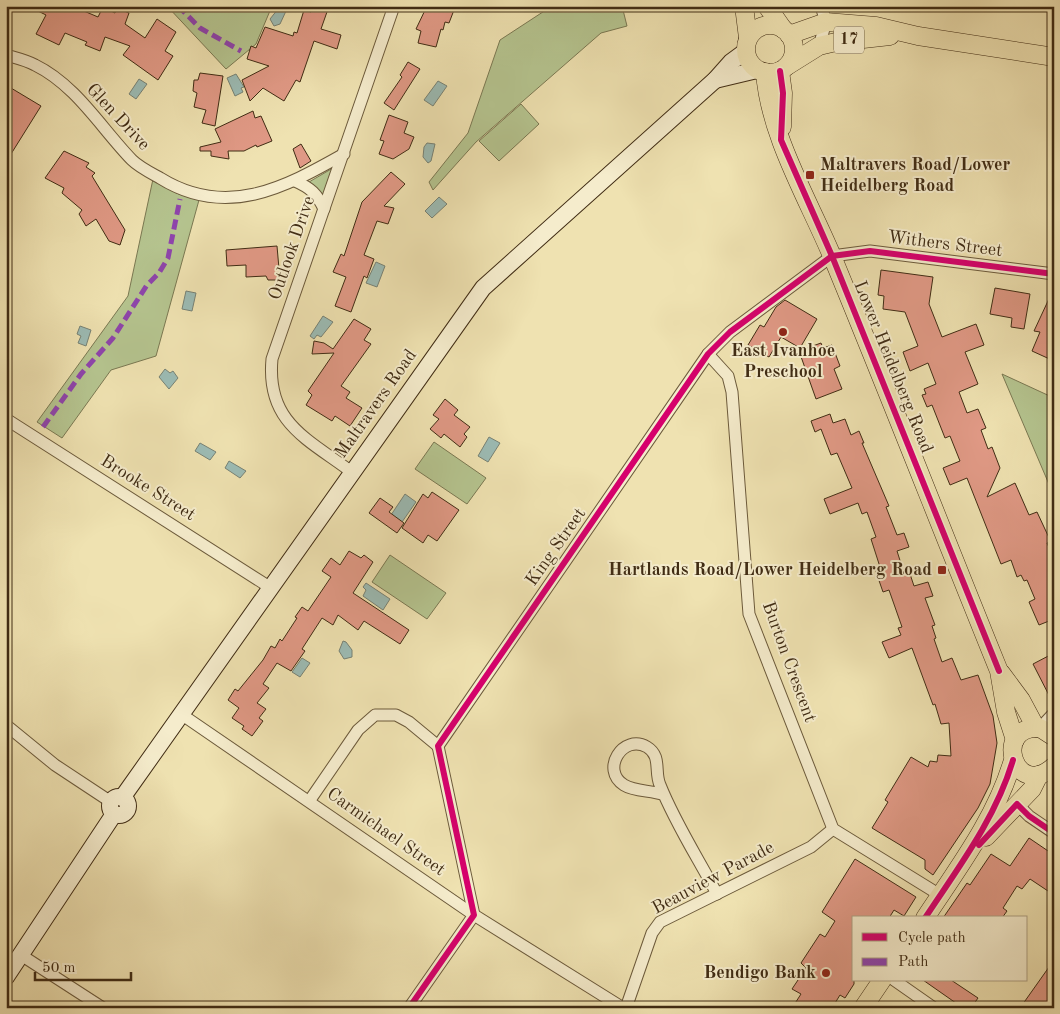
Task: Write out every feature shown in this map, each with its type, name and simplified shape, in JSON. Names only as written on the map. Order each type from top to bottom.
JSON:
[{"type":"main road","points":[[744,6],[747,45],[751,64],[772,70],[794,51],[786,32],[767,6]]},
{"type":"main road","name":"17","points":[[786,32],[823,14],[918,36],[1049,54]]},
{"type":"main road","points":[[747,45],[754,31],[765,25],[786,32]]},
{"type":"main road","name":"17","points":[[772,70],[820,46],[875,37],[918,36]]},
{"type":"main road","name":"Lower Heidelberg Road","points":[[772,70],[783,94],[781,140],[832,256],[999,671],[1006,712],[1015,740]]},
{"type":"main road","name":"Lower Heidelberg Road","points":[[999,671],[1043,731]]},
{"type":"main road","points":[[925,916],[961,864],[991,815],[1007,780],[1013,760],[1012,746],[1015,740],[1023,731],[1043,731]]},
{"type":"main road","points":[[1013,760],[1023,772],[1048,772]]},
{"type":"main road","points":[[961,864],[1048,772]]},
{"type":"main road","points":[[863,1008],[881,982]]},
{"type":"street","name":"Outlook Drive","points":[[353,472],[293,428],[284,417],[275,398],[270,380],[272,359],[344,154],[392,8]]},
{"type":"street","points":[[820,46],[823,14]]},
{"type":"street","name":"Maltravers Road","points":[[6,976],[116,804],[182,714],[483,288],[715,80],[747,45]]},
{"type":"street","name":"Glen Drive","points":[[6,54],[35,65],[66,87],[133,162],[176,188],[220,199],[264,194],[295,182],[344,154]]},
{"type":"street","name":"Maltravers Road","points":[[715,80],[772,70]]},
{"type":"street","points":[[295,182],[309,187],[318,195],[324,209]]},
{"type":"street","name":"Withers Street","points":[[832,256],[870,251],[1054,274]]},
{"type":"street","name":"King Street","points":[[438,746],[708,354],[730,332],[832,256]]},
{"type":"street","name":"Burton Crescent","points":[[708,354],[728,376],[732,392],[749,614],[833,829]]},
{"type":"street","name":"Brooke Street","points":[[6,419],[271,588]]},
{"type":"street","points":[[1043,731],[1054,713]]},
{"type":"street","name":"Carmichael Street","points":[[182,714],[310,800],[474,915],[625,1008]]},
{"type":"street","points":[[310,800],[358,730],[375,716],[396,715],[409,722],[438,746],[474,915],[409,1008]]},
{"type":"street","points":[[6,725],[55,765],[116,804]]},
{"type":"street","points":[[664,795],[654,791],[625,786],[619,781],[614,764],[621,750],[626,746],[638,744],[652,750],[656,756],[659,783],[664,795],[717,894]]},
{"type":"street","points":[[1017,804],[1054,833]]},
{"type":"street","points":[[833,829],[940,895]]},
{"type":"street","name":"Beauview Parade","points":[[625,1008],[652,932],[660,922],[811,847],[833,829]]},
{"type":"street","points":[[21,955],[103,1008]]},
{"type":"street","points":[[897,982],[934,1008]]},
{"type":"green space","points":[[167,6],[272,6],[256,44],[226,69]]},
{"type":"green space","points":[[552,6],[622,6],[627,26],[601,33],[476,142],[433,190],[429,182],[468,133],[500,40]]},
{"type":"green space","points":[[521,104],[539,124],[499,161],[479,141]]},
{"type":"green space","points":[[333,168],[324,195],[309,182]]},
{"type":"green space","points":[[153,179],[176,193],[199,200],[156,356],[111,370],[62,438],[37,422],[128,296]]},
{"type":"green space","points":[[1002,374],[1054,398],[1054,496]]},
{"type":"green space","points":[[434,442],[486,478],[467,504],[415,469]]},
{"type":"green space","points":[[390,555],[446,593],[427,619],[372,582]]},
{"type":"water","points":[[283,8],[286,11],[280,24],[274,26],[270,19],[278,9]]},
{"type":"water","points":[[236,74],[244,87],[241,88],[243,92],[235,96],[227,78]]},
{"type":"water","points":[[139,79],[147,84],[136,99],[129,94]]},
{"type":"water","points":[[438,81],[447,86],[433,106],[424,100]]},
{"type":"water","points":[[427,143],[435,144],[431,161],[428,163],[423,157],[424,147]]},
{"type":"water","points":[[439,197],[447,204],[432,218],[425,211]]},
{"type":"water","points":[[376,262],[385,266],[377,287],[366,283]]},
{"type":"water","points":[[186,291],[196,293],[192,311],[182,309]]},
{"type":"water","points":[[323,316],[333,322],[321,337],[317,335],[314,339],[310,336]]},
{"type":"water","points":[[80,326],[91,330],[86,346],[78,343],[81,336],[77,334]]},
{"type":"water","points":[[165,369],[170,373],[173,371],[178,378],[169,389],[159,377]]},
{"type":"water","points":[[489,437],[500,443],[488,462],[478,456]]},
{"type":"water","points":[[200,443],[216,452],[210,460],[195,451]]},
{"type":"water","points":[[229,461],[246,471],[240,478],[225,468]]},
{"type":"water","points":[[405,494],[416,502],[402,522],[391,515]]},
{"type":"water","points":[[366,583],[390,599],[383,610],[363,596],[366,590],[363,587]]},
{"type":"water","points":[[343,641],[352,650],[352,657],[344,659],[339,651]]},
{"type":"water","points":[[302,658],[310,663],[300,677],[292,672]]},
{"type":"building","points":[[28,6],[72,6],[98,17],[103,7],[115,13],[117,8],[129,13],[125,24],[145,38],[157,19],[176,32],[165,51],[173,56],[158,80],[123,55],[130,46],[105,37],[100,51],[85,45],[87,42],[65,33],[59,45],[36,34],[46,15]]},
{"type":"building","points":[[314,6],[328,9],[321,29],[341,35],[337,49],[314,41],[300,82],[296,80],[284,101],[263,88],[250,101],[242,80],[269,66],[247,59],[251,46],[256,48],[265,27],[293,36],[294,32],[297,33],[304,10],[311,12]]},
{"type":"building","points":[[427,6],[439,6],[454,10],[449,23],[445,22],[443,30],[441,29],[436,47],[418,43],[421,31],[416,29]]},
{"type":"building","points":[[408,62],[420,69],[394,110],[384,103],[402,77],[400,75]]},
{"type":"building","points":[[200,73],[223,76],[215,126],[202,123],[206,110],[194,107],[197,93],[193,91],[194,80],[198,80]]},
{"type":"building","points":[[11,88],[41,106],[6,162],[6,97]]},
{"type":"building","points":[[253,111],[255,118],[261,116],[272,141],[257,147],[256,145],[244,151],[228,151],[229,159],[211,156],[211,151],[200,151],[200,147],[221,142],[215,129]]},
{"type":"building","points":[[389,115],[408,122],[404,133],[414,137],[409,149],[393,159],[379,154],[384,141],[380,140]]},
{"type":"building","points":[[301,144],[311,161],[300,168],[293,149]]},
{"type":"building","points":[[64,151],[89,163],[86,167],[95,173],[92,176],[125,230],[120,245],[109,241],[96,219],[86,226],[79,214],[82,210],[62,193],[64,188],[45,178]]},
{"type":"building","points":[[391,172],[405,184],[384,206],[394,208],[388,224],[377,221],[364,255],[374,259],[367,278],[364,276],[351,312],[335,306],[346,277],[333,272],[341,254],[344,256],[362,202]]},
{"type":"building","points":[[277,246],[280,280],[268,280],[266,276],[246,277],[246,265],[227,266],[226,250]]},
{"type":"building","points":[[881,270],[933,277],[929,304],[942,337],[976,324],[984,345],[965,352],[978,384],[959,392],[967,413],[978,409],[986,428],[981,430],[988,449],[992,447],[1000,468],[987,497],[1015,483],[1029,515],[1037,512],[1051,542],[1047,543],[1054,559],[1054,619],[1039,625],[1029,602],[1035,599],[1027,580],[1024,581],[1021,575],[1017,577],[1011,560],[1001,564],[967,478],[950,485],[943,468],[960,461],[950,436],[945,438],[932,405],[927,407],[922,395],[926,394],[924,389],[936,384],[928,363],[910,371],[903,352],[918,346],[905,312],[883,309],[884,296],[878,295]]},
{"type":"building","points":[[995,288],[1030,294],[1024,329],[1011,327],[1012,318],[990,314]]},
{"type":"building","points":[[1054,288],[1054,361],[1032,351],[1040,332],[1034,331]]},
{"type":"building","name":"East Ivanhoe Preschool","points":[[785,300],[817,319],[800,348],[781,337],[769,357],[748,345],[760,325],[764,327],[776,307]]},
{"type":"building","points":[[354,319],[371,329],[364,340],[371,344],[341,386],[350,392],[346,398],[362,408],[350,426],[335,416],[332,421],[306,405],[312,395],[308,391],[334,353],[312,354],[314,341],[324,343],[333,349]]},
{"type":"building","points":[[821,343],[823,348],[832,345],[840,366],[834,369],[842,389],[816,399],[799,351]]},
{"type":"building","points":[[445,399],[458,410],[454,415],[470,427],[464,434],[467,437],[460,447],[444,434],[441,438],[430,429],[439,419],[433,415]]},
{"type":"building","points":[[830,414],[833,423],[845,419],[851,435],[859,431],[864,443],[862,443],[889,506],[886,507],[897,535],[904,533],[909,547],[897,551],[904,573],[909,571],[914,586],[928,582],[933,596],[925,598],[935,625],[932,626],[936,638],[934,639],[942,662],[952,658],[961,680],[978,675],[993,716],[997,743],[990,784],[978,808],[933,875],[925,869],[925,860],[872,828],[888,802],[885,800],[911,757],[928,767],[930,761],[937,762],[938,755],[951,756],[949,723],[941,724],[935,704],[933,705],[912,648],[889,658],[882,642],[901,635],[898,628],[902,627],[889,590],[883,592],[875,569],[880,567],[871,539],[876,537],[867,512],[862,514],[858,503],[830,514],[824,499],[852,488],[837,453],[831,455],[821,429],[815,432],[811,421]]},
{"type":"building","points":[[432,492],[459,510],[437,541],[428,535],[423,543],[402,528],[423,494],[428,498]]},
{"type":"building","points":[[380,498],[393,507],[389,512],[404,523],[397,533],[369,513]]},
{"type":"building","points":[[349,551],[361,558],[364,555],[373,562],[353,593],[409,630],[400,644],[364,621],[358,630],[338,615],[333,625],[322,618],[302,649],[305,651],[291,671],[277,663],[263,684],[269,688],[257,703],[266,709],[259,718],[263,721],[252,736],[242,729],[244,726],[232,718],[239,708],[228,700],[235,689],[238,691],[263,660],[271,646],[275,648],[280,639],[282,641],[302,607],[308,611],[331,577],[322,571],[331,558],[340,565]]},
{"type":"building","points":[[1054,653],[1054,705],[1033,664]]},
{"type":"building","points":[[1029,838],[1054,855],[1054,895],[1030,879],[1022,889],[1017,886],[1003,908],[1007,911],[1003,916],[944,916],[967,883],[970,885],[991,854],[1010,866]]},
{"type":"building","points":[[855,859],[916,897],[904,916],[894,910],[890,916],[852,916],[852,982],[854,984],[845,998],[840,995],[832,1008],[792,1008],[801,994],[792,989],[806,968],[801,963],[820,934],[825,937],[835,921],[822,912]]},
{"type":"building","points":[[1054,960],[1054,1008],[1020,1008]]},
{"type":"building","points":[[926,982],[954,982],[978,998],[971,1008],[963,1008]]},
{"type":"marked path","points":[[178,6],[200,28],[241,51]]},
{"type":"marked path","points":[[43,427],[81,374],[113,338],[147,285],[159,273],[168,258],[180,199]]},
{"type":"cycle path","points":[[780,71],[783,93],[781,140],[832,256],[999,671]]},
{"type":"cycle path","points":[[409,1008],[474,915],[438,746],[708,354],[730,332],[832,256],[870,251],[1054,274]]},
{"type":"cycle path","points":[[926,916],[975,842],[997,802],[1013,760]]},
{"type":"cycle path","points":[[979,845],[1017,804],[1029,816],[1054,833]]},
{"type":"place","name":"Maltravers Road/Lower Heidelberg Road","points":[[810,175]]},
{"type":"place","name":"East Ivanhoe Preschool","points":[[783,332]]},
{"type":"place","name":"Hartlands Road/Lower Heidelberg Road","points":[[942,570]]},
{"type":"place","name":"Bendigo Bank","points":[[826,973]]}]
